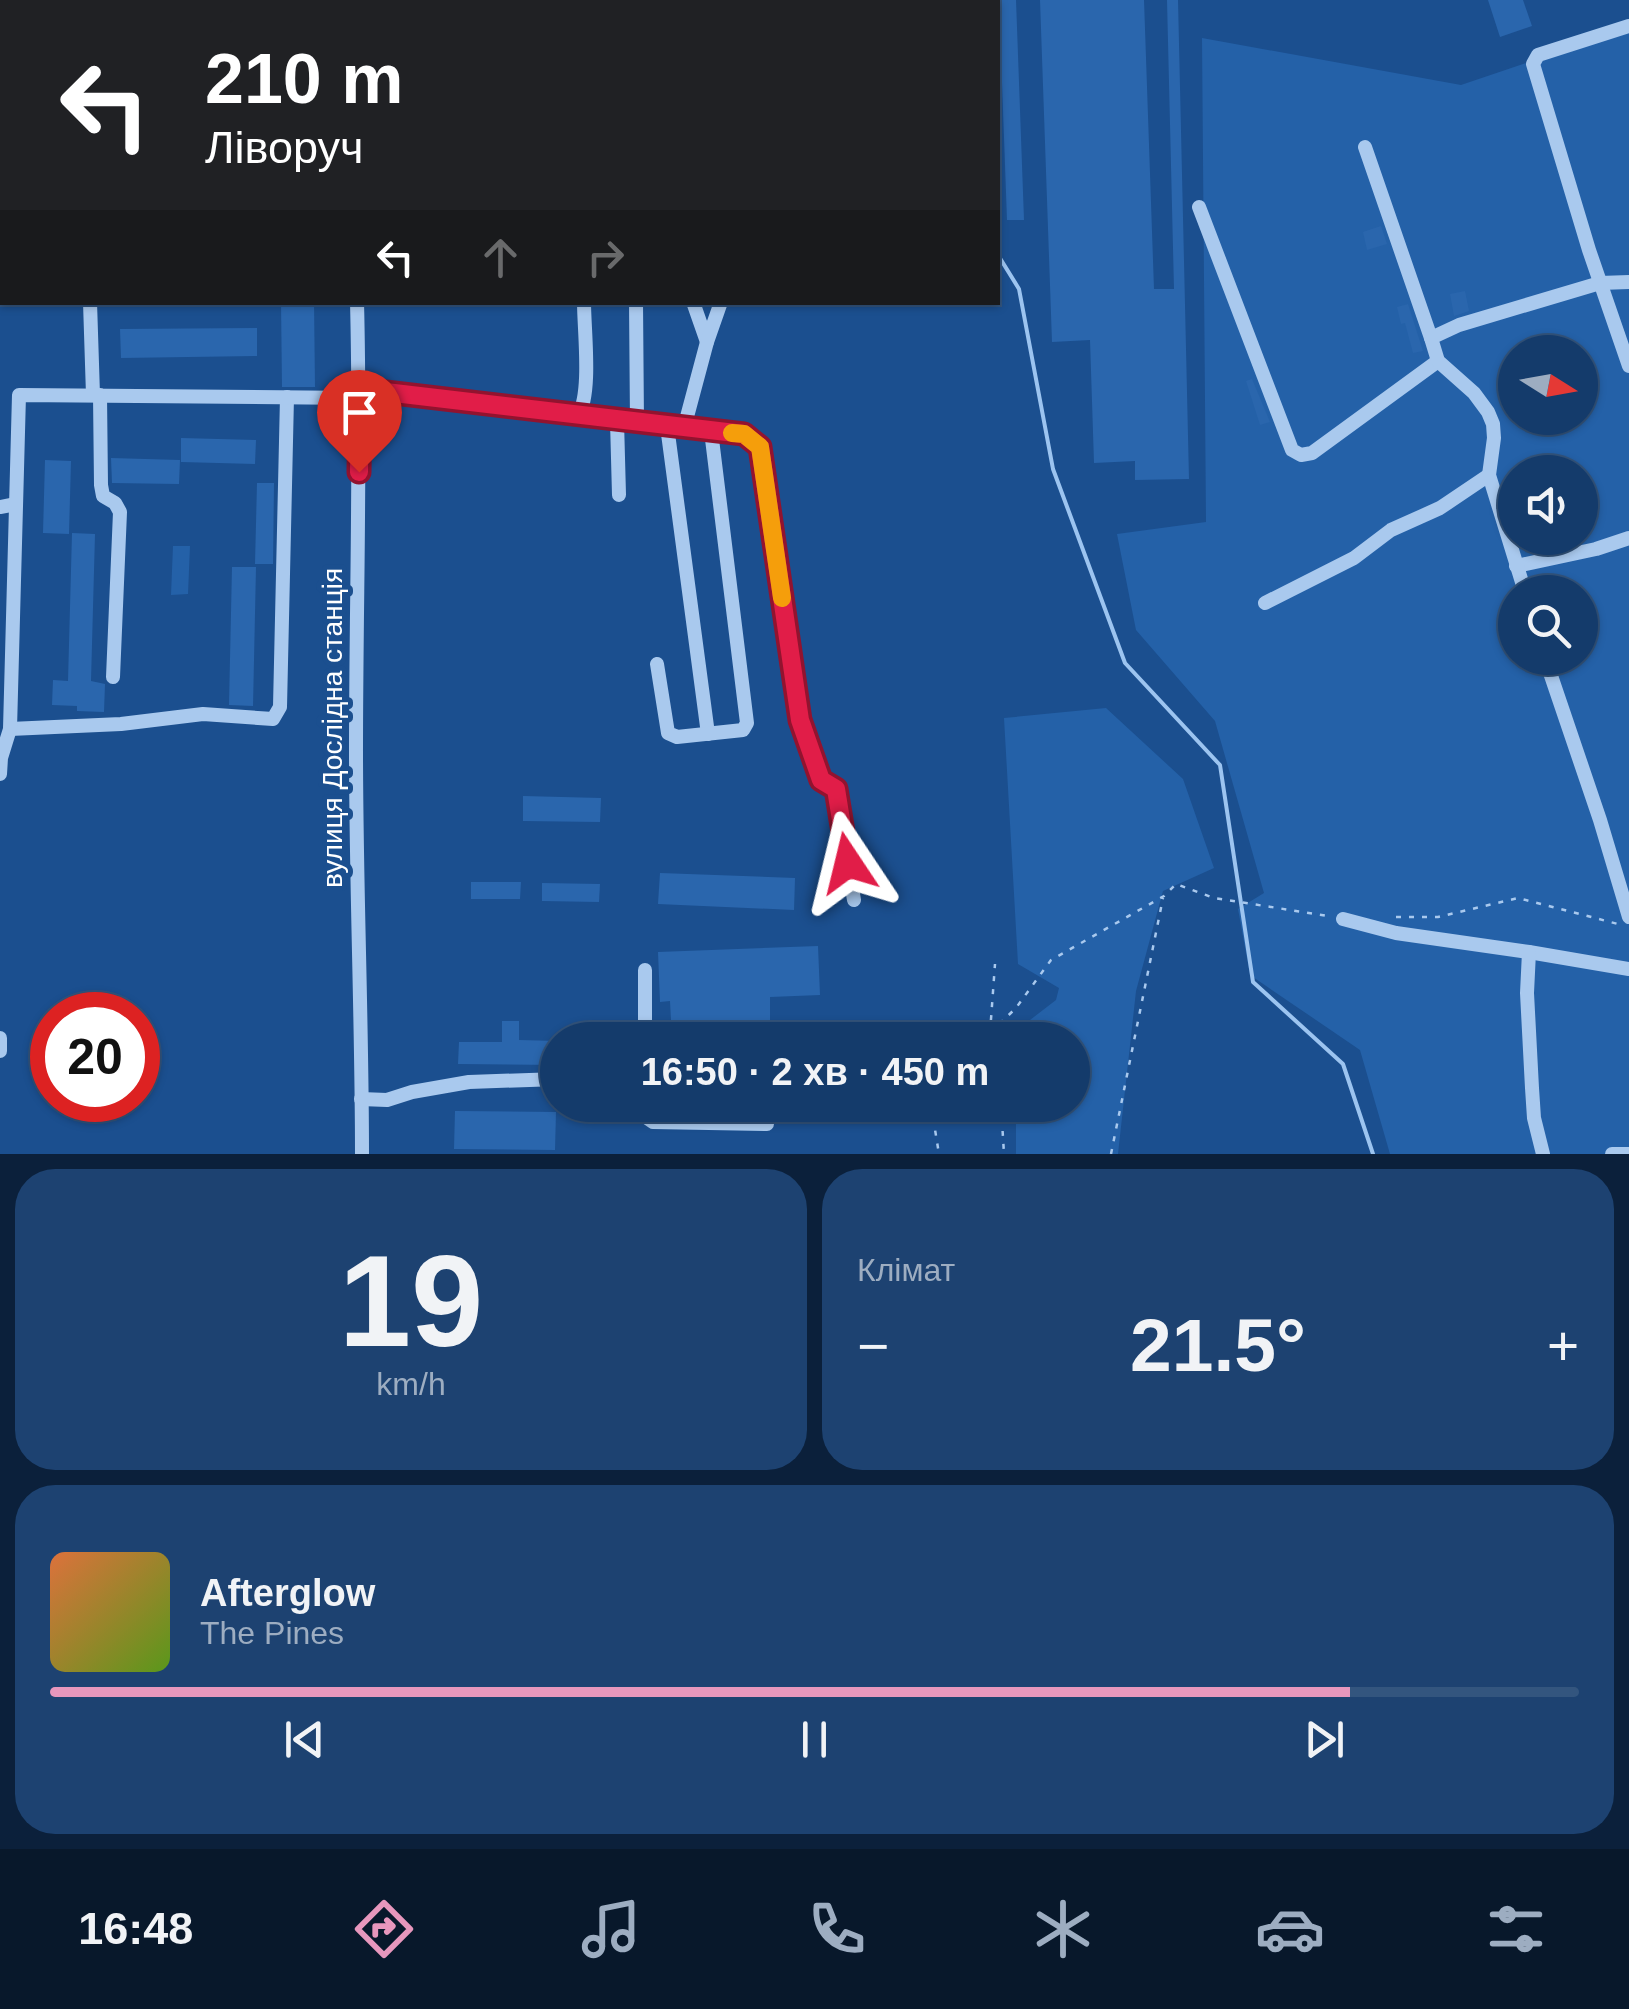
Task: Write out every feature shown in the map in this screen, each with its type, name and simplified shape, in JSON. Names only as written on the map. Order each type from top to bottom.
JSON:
[{"type":"street","points":[[1629,26],[1538,55],[1532,64],[1629,366]]},
{"type":"street","points":[[1366,147],[1438,361],[1474,393],[1493,424],[1490,475],[1519,575]]},
{"type":"street","points":[[1199,207],[1292,450],[1301,455],[1312,453],[1438,361]]},
{"type":"street","points":[[1431,338],[1459,325],[1600,283],[1629,282]]},
{"type":"street","points":[[90,305],[101,485],[103,496],[115,503],[120,512],[113,676]]},
{"type":"street","name":"вулиця Дослідна станція","points":[[357,305],[356,770],[362,1154]]},
{"type":"street","points":[[578,416],[584,407],[585,392],[584,305]]},
{"type":"street","points":[[636,305],[637,423]]},
{"type":"street","points":[[694,305],[707,342]]},
{"type":"street","points":[[684,428],[721,305]]},
{"type":"street","points":[[0,395],[287,397],[359,393],[744,434],[760,447],[800,720],[821,780],[836,789],[854,900]]},
{"type":"street","points":[[0,774],[10,728],[8,505],[19,395]]},
{"type":"street","points":[[10,728],[121,724],[203,714],[273,719],[277,715],[287,397]]},
{"type":"street","points":[[617,421],[618,495]]},
{"type":"street","points":[[668,426],[708,734]]},
{"type":"street","points":[[657,664],[668,733],[677,737],[743,730],[747,723],[711,431]]},
{"type":"street","points":[[1265,603],[1354,558],[1391,530],[1440,508],[1490,475]]},
{"type":"street","points":[[1516,566],[1629,538]]},
{"type":"street","points":[[1551,675],[1600,820],[1626,921]]},
{"type":"street","points":[[1343,919],[1396,933],[1629,969]]},
{"type":"street","points":[[1529,952],[1527,993],[1534,1118],[1542,1154]]},
{"type":"street","points":[[645,970],[645,1022]]},
{"type":"street","points":[[0,1038],[0,1051]]},
{"type":"street","points":[[361,1099],[387,1100],[469,1082],[540,1079]]},
{"type":"street","points":[[653,1122],[768,1124]]},
{"type":"street","points":[[1612,1154],[1629,1154]]},
{"type":"path","points":[[1001,1022],[1051,960],[1164,896],[1176,884],[1214,898],[1343,919]]},
{"type":"path","points":[[1111,1154],[1164,896]]},
{"type":"path","points":[[1381,918],[1438,916],[1518,898],[1626,921]]},
{"type":"path","points":[[991,1022],[995,964]]},
{"type":"path","points":[[934,1122],[939,1154]]},
{"type":"path","points":[[1001,1122],[1004,1154]]},
{"type":"shaded area","points":[[1629,28],[1629,1154],[1390,1154],[1360,1050],[1250,975],[1238,909],[1264,893],[1215,721],[1136,630],[1117,534],[1206,522],[1202,38],[1461,85]]},
{"type":"shaded area","points":[[173,546],[190,546],[188,594],[171,595]]},
{"type":"shaded area","points":[[1106,708],[1183,779],[1214,868],[1163,891],[1136,991],[1118,1154],[1016,1154],[1016,1122],[1090,1122],[1090,1022],[1027,1022],[1056,1000],[1059,988],[1018,964],[1004,718]]},
{"type":"building","points":[[1000,0],[1016,0],[1024,220],[1007,220]]},
{"type":"building","points":[[1040,0],[1144,0],[1154,289],[1174,289],[1167,0],[1178,0],[1189,479],[1135,480],[1135,461],[1094,463],[1090,340],[1052,342]]},
{"type":"building","points":[[1488,0],[1523,0],[1532,26],[1500,37]]},
{"type":"building","points":[[1381,226],[1387,244],[1367,250],[1363,232]]},
{"type":"building","points":[[1465,291],[1469,311],[1454,316],[1450,294]]},
{"type":"building","points":[[1408,304],[1423,351],[1413,353],[1405,323],[1401,324],[1397,307]]},
{"type":"building","points":[[281,305],[314,305],[315,387],[282,387]]},
{"type":"building","points":[[257,328],[257,356],[121,358],[120,329]]},
{"type":"building","points":[[1252,379],[1270,422],[1260,425],[1246,381]]},
{"type":"building","points":[[181,438],[256,440],[255,464],[181,462]]},
{"type":"building","points":[[111,458],[180,460],[179,484],[112,483]]},
{"type":"building","points":[[45,460],[71,461],[69,534],[43,533]]},
{"type":"building","points":[[257,483],[274,483],[273,564],[255,564]]},
{"type":"building","points":[[72,533],[95,534],[91,681],[105,684],[104,712],[52,705],[53,680],[68,681]]},
{"type":"building","points":[[232,567],[256,567],[253,706],[229,705]]},
{"type":"building","points":[[523,796],[601,798],[600,822],[523,821]]},
{"type":"building","points":[[660,873],[795,878],[794,910],[658,904]]},
{"type":"building","points":[[471,882],[521,882],[520,899],[471,899]]},
{"type":"building","points":[[542,883],[600,884],[599,902],[542,901]]},
{"type":"building","points":[[818,946],[820,995],[770,997],[770,1022],[671,1022],[670,1001],[660,1002],[658,952]]},
{"type":"building","points":[[502,1021],[519,1021],[519,1040],[540,1041],[540,1065],[458,1064],[459,1042],[502,1042]]},
{"type":"building","points":[[455,1111],[540,1112],[540,1122],[556,1122],[555,1150],[454,1149]]},
{"type":"waterway","points":[[1000,258],[1019,289],[1053,469],[1125,663],[1220,765],[1253,982],[1343,1064],[1373,1154]]},
{"type":"slow traffic","points":[[732,433],[744,434],[760,447],[782,598]]},
{"type":"route","points":[[359,472],[360,389],[744,434],[760,447],[800,720],[821,780],[836,789],[848,863]]}]
